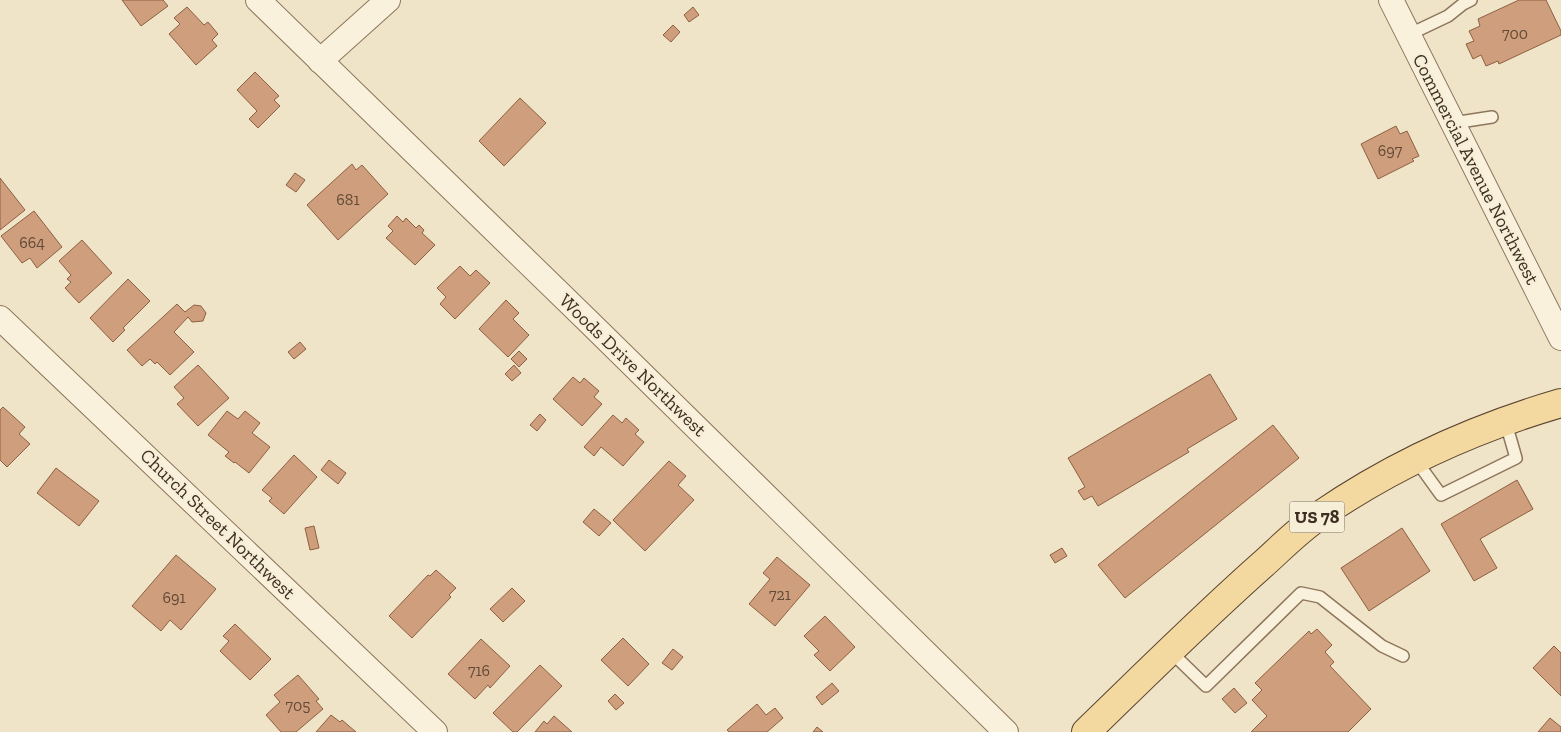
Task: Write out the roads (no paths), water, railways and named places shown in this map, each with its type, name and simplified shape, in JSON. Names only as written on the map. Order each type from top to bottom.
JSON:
[{"type":"main road","name":"US 78","points":[[1086,732],[1230,593],[1317,517],[1380,477],[1447,443],[1505,420],[1561,403]]},
{"type":"street","name":"Woods Drive Northwest","points":[[258,0],[1006,732]]},
{"type":"street","points":[[320,60],[388,0]]},
{"type":"street","name":"Commercial Avenue Northwest","points":[[1391,0],[1561,338]]},
{"type":"street","name":"Church Street Northwest","points":[[0,318],[435,732]]},
{"type":"lane","points":[[1408,35],[1448,16],[1471,0]]},
{"type":"lane","points":[[1453,123],[1492,117]]},
{"type":"lane","points":[[1415,459],[1441,495],[1516,458],[1505,420]]},
{"type":"lane","points":[[1170,651],[1206,686],[1301,593],[1320,597],[1382,646],[1403,656]]}]
